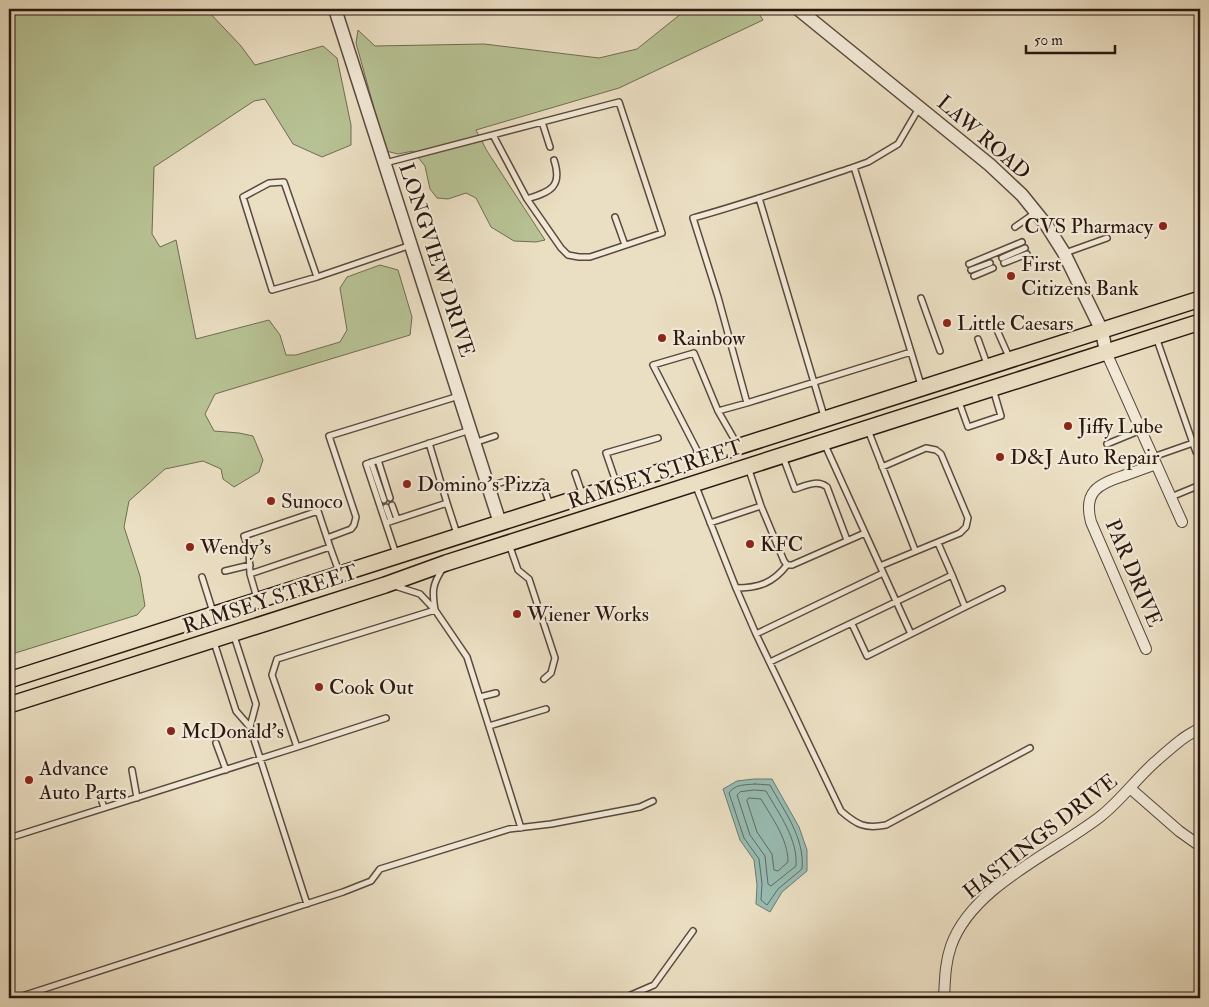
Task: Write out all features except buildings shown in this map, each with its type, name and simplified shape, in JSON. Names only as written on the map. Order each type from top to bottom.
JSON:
[{"type":"main road","name":"RAMSEY STREET","points":[[9,680],[1200,299]]},
{"type":"main road","name":"RAMSEY STREET","points":[[9,705],[1200,322]]},
{"type":"main road","points":[[214,614],[233,633]]},
{"type":"main road","points":[[213,640],[214,614]]},
{"type":"street","name":"LONGVIEW DRIVE","points":[[335,9],[500,523]]},
{"type":"street","name":"LAW ROAD","points":[[801,10],[1007,180],[1036,212],[1064,253],[1102,331],[1106,352]]},
{"type":"street","points":[[1106,352],[1182,522]]},
{"type":"street","name":"PAR DRIVE","points":[[1146,649],[1091,522],[1088,506],[1092,494],[1097,487],[1155,460]]},
{"type":"street","name":"HASTINGS DRIVE","points":[[944,998],[947,959],[957,932],[965,919],[989,894],[1014,875],[1093,823],[1115,805],[1153,764],[1182,739],[1200,728]]},
{"type":"street","points":[[1131,789],[1179,831],[1200,846]]},
{"type":"lane","points":[[385,163],[492,135],[619,102],[662,233],[590,257],[568,255],[561,248],[527,199],[492,135]]},
{"type":"lane","points":[[747,403],[718,297],[693,218],[868,162],[898,144],[919,107]]},
{"type":"lane","points":[[542,122],[550,147]]},
{"type":"lane","points":[[527,199],[546,193],[553,188],[557,179],[557,169],[554,160]]},
{"type":"lane","points":[[854,167],[922,388]]},
{"type":"lane","points":[[317,277],[284,182],[268,183],[244,197],[272,290],[317,277],[411,245]]},
{"type":"lane","points":[[759,198],[824,419]]},
{"type":"lane","points":[[1015,227],[1036,212]]},
{"type":"lane","points":[[615,217],[625,245]]},
{"type":"lane","points":[[1064,253],[1107,238]]},
{"type":"lane","points":[[969,264],[1022,242]]},
{"type":"lane","points":[[1025,248],[1003,261],[1027,254]]},
{"type":"lane","points":[[973,273],[991,265]]},
{"type":"lane","points":[[921,298],[940,351]]},
{"type":"lane","points":[[997,330],[1010,360]]},
{"type":"lane","points":[[1156,336],[1196,452],[1200,451]]},
{"type":"lane","points":[[978,339],[988,367]]},
{"type":"lane","points":[[718,411],[814,384],[911,352]]},
{"type":"lane","points":[[702,459],[653,365],[694,353],[718,411],[738,447]]},
{"type":"lane","points":[[958,399],[968,427],[1001,416],[993,388]]},
{"type":"lane","points":[[327,538],[351,529],[356,517],[330,436],[459,396]]},
{"type":"lane","points":[[868,428],[915,550]]},
{"type":"lane","points":[[391,521],[366,464],[470,430]]},
{"type":"lane","points":[[1107,444],[1141,430]]},
{"type":"lane","points":[[474,443],[495,436]]},
{"type":"lane","points":[[617,486],[606,453],[658,438]]},
{"type":"lane","points":[[824,442],[911,634]]},
{"type":"lane","points":[[1155,460],[1193,442]]},
{"type":"lane","points":[[429,443],[458,536]]},
{"type":"lane","points":[[880,566],[915,550],[960,534],[966,527],[968,518],[941,454],[936,450],[926,448],[882,467]]},
{"type":"lane","points":[[783,456],[795,489],[817,483],[827,486],[847,540]]},
{"type":"lane","points":[[378,460],[390,498]]},
{"type":"lane","points":[[371,462],[384,500]]},
{"type":"lane","points":[[748,467],[761,506],[784,562],[787,565]]},
{"type":"lane","points":[[575,473],[584,496]]},
{"type":"lane","points":[[488,486],[510,480]]},
{"type":"lane","points":[[542,482],[551,507]]},
{"type":"lane","points":[[694,484],[756,634],[841,811],[855,823],[872,828],[886,824],[1030,748]]},
{"type":"lane","points":[[1171,497],[1200,485]]},
{"type":"lane","points":[[391,521],[447,503]]},
{"type":"lane","points":[[391,521],[392,505]]},
{"type":"lane","points":[[710,524],[761,506]]},
{"type":"lane","points":[[386,507],[391,521],[397,556]]},
{"type":"lane","points":[[258,600],[250,574],[249,550],[244,536],[318,511],[340,574]]},
{"type":"lane","points":[[736,588],[746,588],[771,582],[787,565],[792,565],[865,533]]},
{"type":"lane","points":[[508,543],[518,570],[529,579],[554,658],[551,673],[544,678]]},
{"type":"lane","points":[[938,543],[965,607]]},
{"type":"lane","points":[[250,574],[330,547]]},
{"type":"lane","points":[[435,610],[432,591],[435,580],[446,563]]},
{"type":"lane","points":[[225,571],[250,565]]},
{"type":"lane","points":[[756,634],[883,573]]},
{"type":"lane","points":[[770,662],[952,575]]},
{"type":"lane","points":[[202,577],[214,614]]},
{"type":"lane","points":[[385,585],[398,586],[420,594],[435,610],[467,657],[521,828]]},
{"type":"lane","points":[[852,624],[867,656],[1002,589]]},
{"type":"lane","points":[[297,747],[272,675],[276,659],[435,610]]},
{"type":"lane","points":[[233,633],[256,704],[250,727]]},
{"type":"lane","points":[[213,640],[236,710],[250,727],[307,904]]},
{"type":"lane","points":[[480,697],[496,693]]},
{"type":"lane","points":[[489,726],[546,709]]},
{"type":"lane","points":[[9,838],[386,718]]},
{"type":"lane","points":[[216,743],[226,770]]},
{"type":"lane","points":[[132,770],[136,798]]},
{"type":"lane","points":[[100,795],[104,808]]},
{"type":"lane","points":[[16,998],[307,904],[372,881],[380,869],[503,831],[640,807],[653,801]]},
{"type":"lane","points":[[624,998],[654,985],[693,931]]},
{"type":"green space","points":[[9,9],[206,9],[241,46],[255,65],[323,46],[337,58],[351,125],[351,145],[322,157],[293,144],[265,99],[254,101],[154,167],[152,234],[160,247],[176,240],[196,339],[269,320],[280,335],[286,355],[296,355],[340,342],[347,330],[340,288],[347,277],[380,265],[398,270],[412,317],[410,335],[215,394],[205,414],[214,431],[253,436],[263,460],[259,472],[234,487],[223,479],[221,469],[203,461],[165,469],[129,501],[124,527],[140,576],[145,606],[137,615],[9,655]]},
{"type":"green space","points":[[687,9],[756,9],[763,20],[619,88],[476,130],[487,151],[545,240],[536,242],[514,241],[491,227],[476,198],[466,193],[448,199],[437,198],[430,189],[425,166],[413,151],[398,154],[386,151],[356,43],[358,30],[375,46],[484,44],[599,58],[637,49]]},
{"type":"water","points":[[772,779],[799,827],[807,850],[807,871],[782,892],[770,912],[756,904],[757,885],[754,860],[740,840],[723,789],[737,781]]},
{"type":"place","name":"CVS Pharmacy","points":[[1163,226]]},
{"type":"place","name":"First Citizens Bank","points":[[1011,276]]},
{"type":"place","name":"Little Caesars","points":[[947,323]]},
{"type":"place","name":"Rainbow","points":[[662,338]]},
{"type":"place","name":"Jiffy Lube","points":[[1068,426]]},
{"type":"place","name":"D&J Auto Repair","points":[[1000,457]]},
{"type":"place","name":"Domino's Pizza","points":[[407,484]]},
{"type":"place","name":"Sunoco","points":[[271,501]]},
{"type":"place","name":"KFC","points":[[750,544]]},
{"type":"place","name":"Wendy's","points":[[190,547]]},
{"type":"place","name":"Wiener Works","points":[[517,614]]},
{"type":"place","name":"Cook Out","points":[[319,687]]},
{"type":"place","name":"McDonald's","points":[[171,731]]},
{"type":"place","name":"Advance Auto Parts","points":[[29,780]]}]
